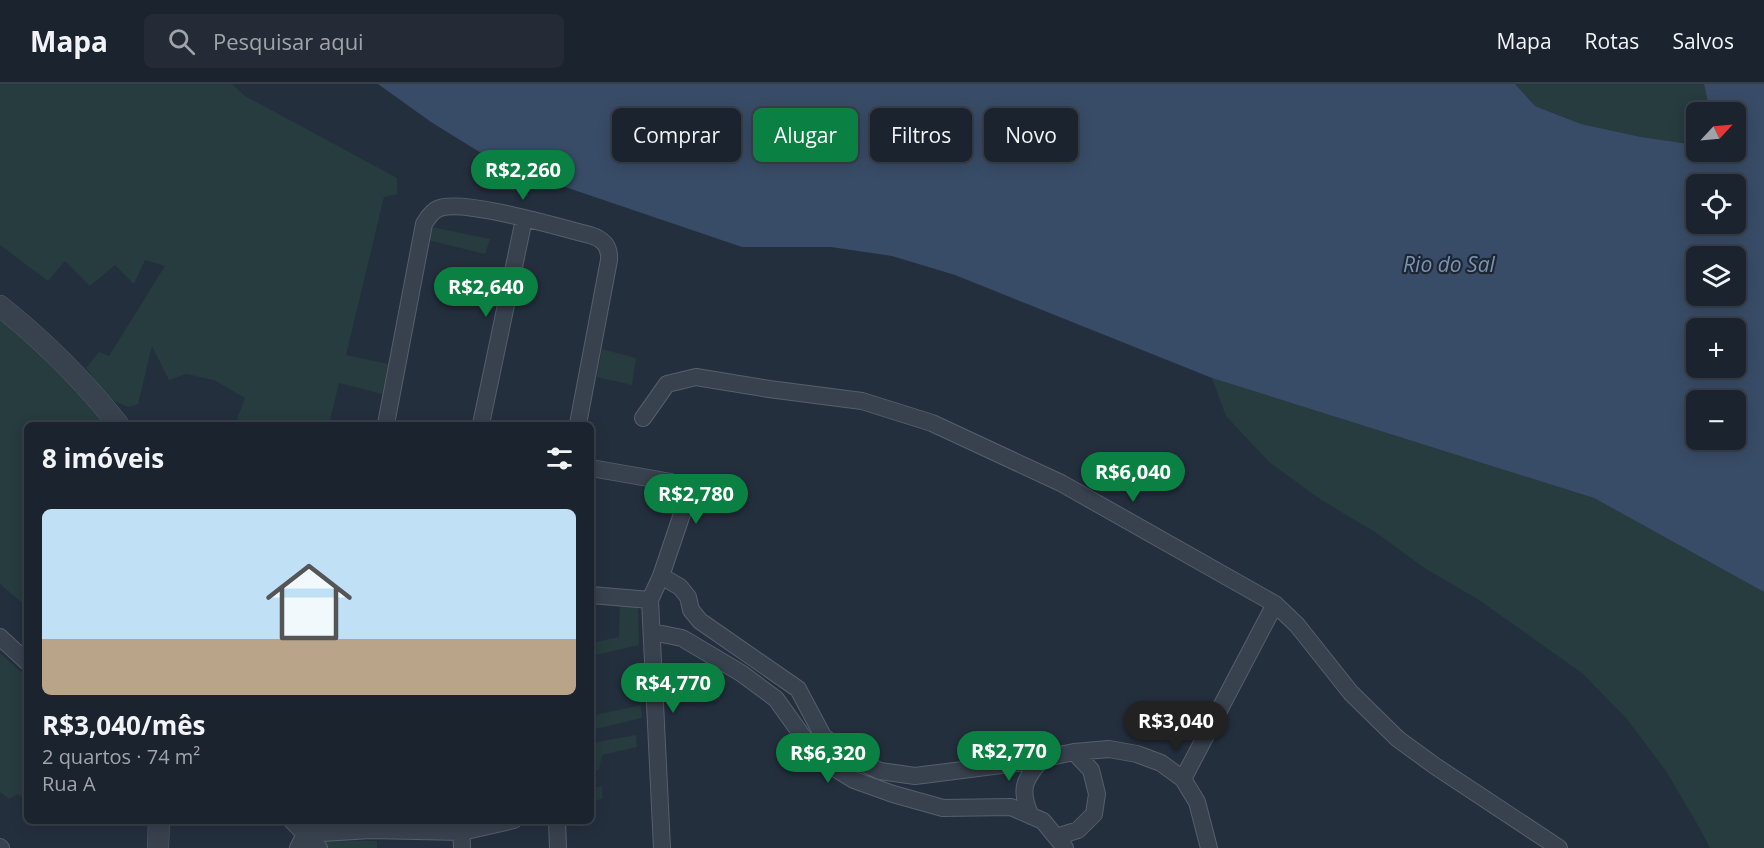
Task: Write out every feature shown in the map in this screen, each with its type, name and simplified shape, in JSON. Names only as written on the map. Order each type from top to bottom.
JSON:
[{"type":"street","points":[[386,422],[424,224],[434,211],[456,206],[590,235],[604,242],[609,250],[578,422]]},
{"type":"street","points":[[481,422],[524,219]]},
{"type":"street","points":[[0,306],[50,348],[94,394],[115,422]]},
{"type":"street","points":[[643,418],[668,384],[696,377],[862,401],[932,423],[1060,483],[1275,604],[1297,625],[1351,693],[1398,739],[1434,766],[1559,848]]},
{"type":"street","points":[[594,469],[671,482],[682,495],[682,511],[661,576],[650,600],[662,848]]},
{"type":"street","points":[[661,576],[680,587],[688,597],[691,610],[700,621],[798,689],[823,736],[848,756],[880,771],[915,776],[1074,752],[1108,749],[1137,753],[1161,763],[1183,779],[1197,802],[1209,848]]},
{"type":"street","points":[[594,594],[650,600]]},
{"type":"street","points":[[1183,779],[1275,604]]},
{"type":"street","points":[[682,638],[687,616],[691,610]]},
{"type":"street","points":[[652,632],[682,638],[741,673],[777,699],[804,738],[828,764],[854,780],[943,808],[1011,807],[1043,821],[1060,842],[1078,830],[1094,814],[1097,794],[1091,770],[1074,752]]},
{"type":"street","points":[[0,638],[24,659]]},
{"type":"street","points":[[1031,816],[1024,793],[1027,776],[1043,758]]},
{"type":"street","points":[[1003,764],[1027,776]]},
{"type":"street","points":[[1011,807],[1024,793]]},
{"type":"street","points":[[158,848],[159,824]]},
{"type":"street","points":[[293,824],[301,841],[318,848]]},
{"type":"street","points":[[301,841],[371,825],[462,833],[498,824]]},
{"type":"street","points":[[557,824],[558,848]]},
{"type":"green space","points":[[0,84],[232,84],[245,96],[397,178],[397,194],[384,197],[346,355],[388,364],[382,394],[339,383],[329,422],[239,422],[237,419],[245,398],[214,380],[186,374],[169,380],[152,346],[138,404],[128,407],[108,398],[86,368],[99,352],[109,356],[165,266],[145,260],[134,284],[115,265],[90,286],[65,261],[48,281],[0,245]]},
{"type":"green space","points":[[1515,84],[1704,84],[1708,102],[1686,102],[1686,144],[1641,137],[1581,124],[1535,106]]},
{"type":"green space","points":[[432,227],[490,239],[485,254],[428,240]]},
{"type":"green space","points":[[0,318],[38,348],[104,422],[24,422],[24,604],[0,584]]},
{"type":"green space","points":[[602,349],[636,358],[632,385],[597,377]]},
{"type":"green space","points":[[1212,378],[1594,498],[1764,592],[1764,848],[1710,848],[1666,771],[1627,719],[1582,673],[1479,600],[1426,569],[1375,532],[1320,499],[1269,462],[1226,416]]},
{"type":"green space","points":[[620,601],[638,603],[639,645],[594,655],[594,642],[619,637]]},
{"type":"green space","points":[[0,653],[24,674],[24,799],[18,794],[9,799],[0,792]]},
{"type":"green space","points":[[641,705],[642,718],[594,729],[594,715]]},
{"type":"green space","points":[[636,735],[637,747],[602,755],[599,770],[594,771],[594,742]]},
{"type":"green space","points":[[602,786],[602,799],[594,800],[594,787]]},
{"type":"green space","points":[[317,840],[377,841],[377,848],[326,848]]},
{"type":"water","name":"Rio do Sal","points":[[378,84],[1515,84],[1535,106],[1581,124],[1641,137],[1686,144],[1686,162],[1746,162],[1746,102],[1708,102],[1704,84],[1764,84],[1764,592],[1594,498],[1212,378],[955,275],[892,256],[831,247],[742,247],[524,173],[486,156],[431,122]]}]
